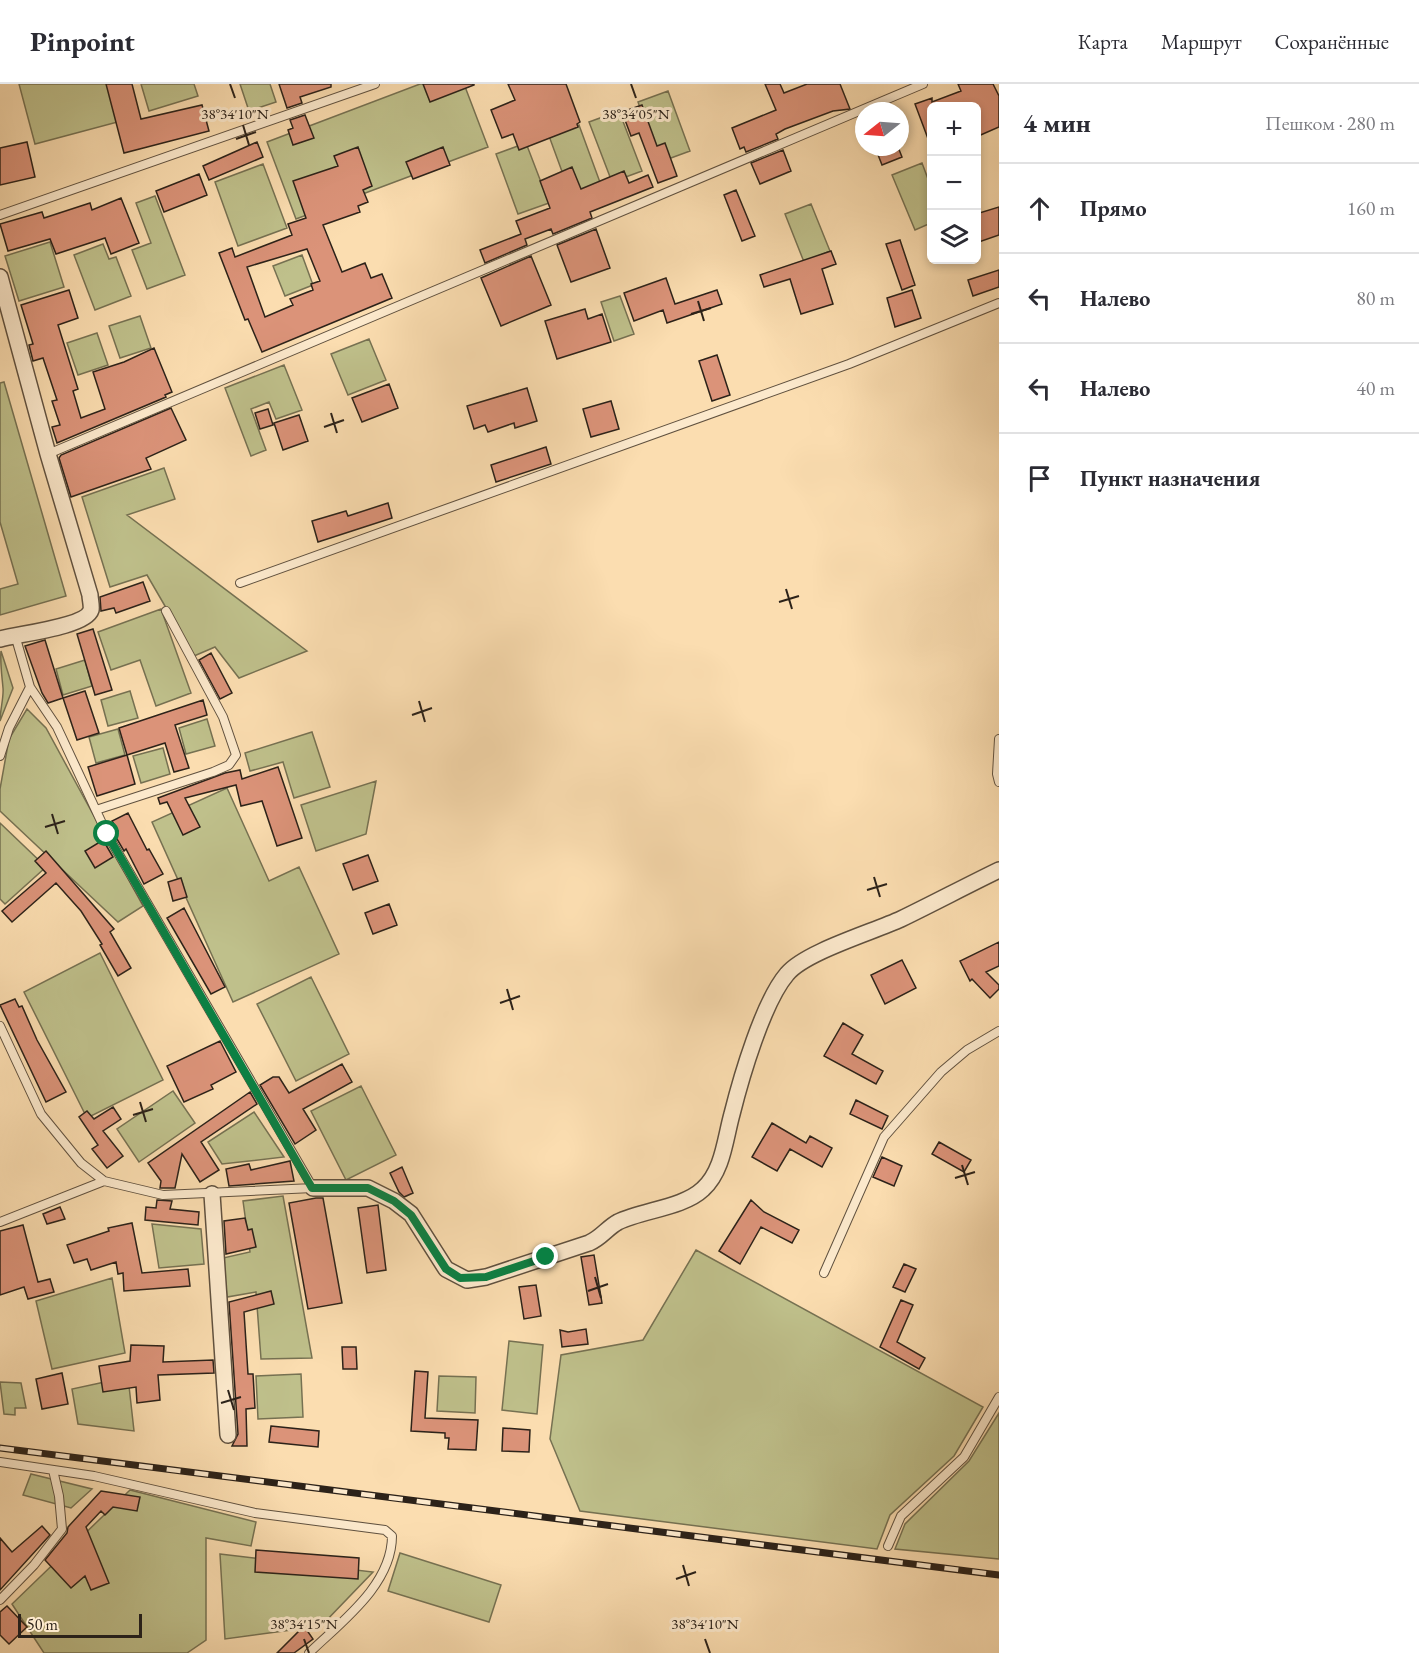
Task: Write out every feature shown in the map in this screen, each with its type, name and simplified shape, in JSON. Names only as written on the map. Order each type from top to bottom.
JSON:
[{"type":"street","points":[[0,277],[48,454],[90,595],[91,609],[87,616],[72,623],[8,637]]},
{"type":"street","points":[[312,1188],[368,1188],[394,1201],[411,1215],[446,1269],[466,1280],[486,1277],[589,1243],[604,1236],[618,1223],[701,1191],[713,1178],[756,1040],[770,1004],[787,973],[802,963],[900,919],[999,870]]},
{"type":"street","points":[[212,1194],[228,1435]]},
{"type":"lane","points":[[0,215],[375,84]]},
{"type":"lane","points":[[48,454],[923,84]]},
{"type":"lane","points":[[240,583],[849,364],[999,303]]},
{"type":"lane","points":[[96,810],[213,772],[229,765],[236,755],[223,717],[166,611]]},
{"type":"lane","points":[[0,1026],[41,1114],[81,1163],[104,1181],[164,1195],[312,1188],[107,834],[57,727],[30,687],[8,637]]},
{"type":"lane","points":[[0,756],[9,728],[30,687]]},
{"type":"lane","points":[[999,739],[997,774],[999,782]]},
{"type":"lane","points":[[824,1273],[884,1137],[941,1072],[967,1050],[999,1031]]},
{"type":"lane","points":[[0,1222],[104,1181]]},
{"type":"lane","points":[[888,1546],[902,1516],[964,1456],[999,1397]]},
{"type":"lane","points":[[0,1462],[94,1476],[255,1513],[385,1530],[392,1536],[392,1550],[369,1594],[309,1653]]},
{"type":"lane","points":[[0,1600],[34,1565],[62,1529],[54,1470]]},
{"type":"green space","points":[[19,84],[116,84],[125,120],[35,144]]},
{"type":"green space","points":[[141,84],[194,84],[198,96],[149,111]]},
{"type":"green space","points":[[240,84],[270,84],[276,102],[249,111]]},
{"type":"green space","points":[[420,84],[464,84],[488,147],[296,219],[267,142]]},
{"type":"green space","points":[[668,91],[690,151],[660,162],[638,102]]},
{"type":"green space","points":[[619,111],[642,171],[612,182],[589,122]]},
{"type":"green space","points":[[579,125],[601,185],[571,196],[549,136]]},
{"type":"green space","points":[[526,143],[549,203],[518,214],[496,154]]},
{"type":"green space","points":[[922,163],[927,176],[927,225],[915,230],[892,175]]},
{"type":"green space","points":[[263,164],[287,228],[238,246],[215,182]]},
{"type":"green space","points":[[155,196],[185,275],[147,289],[132,250],[151,243],[136,203]]},
{"type":"green space","points":[[811,204],[830,251],[804,262],[785,214]]},
{"type":"green space","points":[[50,242],[64,287],[19,301],[5,256]]},
{"type":"green space","points":[[103,244],[109,259],[116,257],[131,296],[95,310],[74,255]]},
{"type":"green space","points":[[302,255],[313,285],[285,296],[273,266]]},
{"type":"green space","points":[[620,296],[634,334],[614,341],[601,302]]},
{"type":"green space","points":[[140,316],[151,348],[120,358],[109,326]]},
{"type":"green space","points":[[97,333],[108,365],[78,375],[67,343]]},
{"type":"green space","points":[[369,339],[386,380],[348,395],[331,354]]},
{"type":"green space","points":[[284,365],[302,410],[276,419],[269,402],[251,409],[266,450],[251,456],[225,388]]},
{"type":"green space","points":[[4,382],[66,596],[0,615],[0,589],[18,584],[0,522],[0,383]]},
{"type":"green space","points":[[164,468],[175,499],[127,515],[307,651],[239,678],[215,647],[194,656],[147,575],[110,587],[82,497]]},
{"type":"green space","points":[[161,609],[191,693],[156,706],[140,660],[111,670],[98,632]]},
{"type":"green space","points":[[1,651],[13,688],[0,721],[3,691]]},
{"type":"green space","points":[[85,660],[92,686],[63,695],[56,669]]},
{"type":"green space","points":[[130,691],[138,718],[108,726],[101,700]]},
{"type":"green space","points":[[27,709],[46,728],[143,906],[118,922],[0,811],[0,789],[9,739]]},
{"type":"green space","points":[[207,719],[215,746],[186,754],[179,728]]},
{"type":"green space","points":[[118,729],[125,755],[96,763],[89,737]]},
{"type":"green space","points":[[312,732],[330,787],[294,798],[283,762],[250,771],[245,753]]},
{"type":"green space","points":[[163,748],[170,774],[141,783],[133,756]]},
{"type":"green space","points":[[376,781],[366,834],[316,851],[301,805]]},
{"type":"green space","points":[[227,788],[269,881],[299,867],[339,954],[233,1002],[152,822]]},
{"type":"green space","points":[[0,823],[46,867],[5,904],[0,899]]},
{"type":"green space","points":[[100,953],[163,1080],[87,1118],[24,992]]},
{"type":"green space","points":[[311,977],[349,1054],[296,1081],[257,1004]]},
{"type":"green space","points":[[361,1086],[396,1155],[346,1180],[311,1111]]},
{"type":"green space","points":[[173,1091],[195,1123],[139,1162],[117,1129]]},
{"type":"green space","points":[[254,1112],[284,1157],[222,1164],[208,1142]]},
{"type":"green space","points":[[283,1196],[312,1358],[261,1359],[256,1292],[227,1297],[223,1258],[250,1252],[243,1201]]},
{"type":"green space","points":[[152,1224],[201,1229],[204,1264],[159,1268]]},
{"type":"green space","points":[[696,1250],[983,1407],[954,1456],[890,1515],[877,1549],[580,1511],[550,1439],[561,1355],[643,1340]]},
{"type":"green space","points":[[112,1278],[125,1353],[52,1369],[36,1301]]},
{"type":"green space","points":[[509,1341],[543,1345],[537,1414],[502,1410]]},
{"type":"green space","points":[[301,1374],[303,1417],[258,1419],[256,1376]]},
{"type":"green space","points":[[439,1376],[476,1377],[475,1413],[437,1411]]},
{"type":"green space","points":[[128,1377],[134,1431],[78,1424],[72,1389]]},
{"type":"green space","points":[[0,1382],[21,1383],[26,1408],[15,1408],[15,1415],[4,1414]]},
{"type":"green space","points":[[999,1413],[999,1559],[895,1549],[905,1524],[969,1461]]},
{"type":"green space","points":[[31,1474],[92,1489],[71,1508],[23,1495]]},
{"type":"green space","points":[[130,1490],[256,1522],[251,1546],[206,1538],[206,1640],[187,1653],[44,1653],[12,1604]]},
{"type":"green space","points":[[400,1553],[501,1585],[489,1622],[388,1591]]},
{"type":"green space","points":[[220,1554],[373,1572],[321,1626],[225,1639]]},
{"type":"building","points":[[106,84],[132,84],[141,119],[202,105],[209,131],[124,153]]},
{"type":"building","points":[[279,84],[331,84],[331,87],[300,97],[302,103],[287,108]]},
{"type":"building","points":[[423,84],[474,84],[474,85],[430,102]]},
{"type":"building","points":[[508,84],[566,84],[580,122],[577,124],[578,127],[519,150],[513,134],[502,138],[491,110],[515,100]]},
{"type":"building","points":[[765,84],[780,84],[784,93],[807,84],[840,84],[850,109],[833,111],[785,129],[776,134],[778,139],[746,152],[744,147],[740,149],[732,128],[776,110]]},
{"type":"building","points":[[958,84],[993,84],[999,96],[999,127],[981,135],[981,102],[932,102],[961,91]]},
{"type":"building","points":[[932,98],[932,102],[927,102],[927,136],[915,104]]},
{"type":"building","points":[[642,105],[657,146],[665,143],[677,176],[658,183],[639,133],[631,136],[622,112]]},
{"type":"building","points":[[305,115],[314,138],[293,145],[288,130],[293,128],[290,120]]},
{"type":"building","points":[[27,142],[35,177],[0,185],[0,148]]},
{"type":"building","points":[[257,142],[263,157],[209,180],[203,166]]},
{"type":"building","points":[[358,147],[372,186],[363,190],[368,202],[358,206],[360,212],[323,225],[342,272],[365,263],[371,278],[382,274],[392,298],[262,352],[248,319],[245,320],[219,253],[232,248],[235,257],[292,235],[288,224],[306,218],[293,181],[338,166],[334,156]],"holes":[[[307,249],[320,281],[311,284],[313,290],[290,299],[293,305],[265,317],[247,267]]]},
{"type":"building","points":[[443,147],[450,165],[413,179],[406,162]]},
{"type":"building","points":[[783,150],[791,171],[760,184],[751,163]]},
{"type":"building","points":[[878,156],[902,156],[902,157],[882,165]]},
{"type":"building","points":[[572,167],[581,189],[624,171],[629,183],[648,175],[653,187],[590,212],[592,218],[553,234],[551,229],[525,239],[527,245],[485,263],[480,250],[521,234],[516,221],[550,208],[540,181]]},
{"type":"building","points":[[199,174],[207,195],[164,212],[156,191]]},
{"type":"building","points":[[736,190],[755,236],[742,241],[724,195]]},
{"type":"building","points":[[121,198],[139,243],[111,254],[105,238],[56,254],[50,239],[8,251],[0,224],[42,212],[44,218],[90,203],[92,210]]},
{"type":"building","points":[[999,207],[999,235],[981,241],[981,212]]},
{"type":"building","points":[[596,229],[610,268],[571,282],[557,245]]},
{"type":"building","points":[[900,240],[915,285],[902,290],[886,244]]},
{"type":"building","points":[[831,251],[836,264],[822,269],[833,304],[801,314],[790,279],[764,287],[760,275]]},
{"type":"building","points":[[531,256],[551,305],[501,326],[481,278]]},
{"type":"building","points":[[999,270],[999,287],[973,296],[968,280]]},
{"type":"building","points":[[666,278],[675,304],[717,290],[722,304],[667,323],[663,310],[634,321],[624,293]]},
{"type":"building","points":[[69,290],[78,318],[58,325],[78,389],[73,391],[81,418],[105,409],[93,372],[124,362],[154,348],[172,392],[165,395],[166,397],[57,443],[52,427],[60,425],[52,401],[57,400],[43,358],[33,361],[29,345],[33,344],[21,305]]},
{"type":"building","points":[[912,290],[921,318],[895,327],[887,298]]},
{"type":"building","points":[[585,309],[588,319],[602,314],[611,342],[557,359],[545,321]]},
{"type":"building","points":[[717,355],[730,395],[712,401],[699,361]]},
{"type":"building","points":[[389,384],[398,408],[362,422],[352,398]]},
{"type":"building","points":[[527,388],[537,421],[515,428],[514,423],[488,432],[485,425],[474,429],[467,406]]},
{"type":"building","points":[[611,401],[619,429],[591,437],[583,409]]},
{"type":"building","points":[[171,408],[186,440],[146,458],[151,469],[71,497],[59,458],[61,455]]},
{"type":"building","points":[[268,409],[273,425],[260,429],[255,413]]},
{"type":"building","points":[[299,415],[308,441],[283,450],[274,423]]},
{"type":"building","points":[[546,447],[551,464],[496,482],[491,465]]},
{"type":"building","points":[[388,503],[392,518],[318,542],[312,521],[346,511],[348,516]]},
{"type":"building","points":[[143,582],[150,601],[116,613],[114,608],[101,611],[100,597]]},
{"type":"building","points":[[93,629],[112,690],[95,695],[77,634]]},
{"type":"building","points":[[45,640],[63,698],[48,703],[42,693],[25,646]]},
{"type":"building","points":[[211,653],[232,693],[220,699],[199,660]]},
{"type":"building","points":[[85,691],[99,733],[77,740],[63,698]]},
{"type":"building","points":[[203,700],[207,715],[175,725],[189,768],[174,772],[165,743],[127,755],[119,728]]},
{"type":"building","points":[[127,755],[135,784],[97,796],[88,767]]},
{"type":"building","points":[[278,767],[302,838],[277,846],[262,801],[241,806],[236,785],[185,798],[200,827],[183,835],[167,802],[160,804],[158,798],[225,773],[240,770],[242,779]]},
{"type":"building","points":[[128,813],[147,850],[149,849],[163,874],[144,884],[126,849],[124,851],[114,834],[118,831],[112,821]]},
{"type":"building","points":[[103,840],[113,857],[95,868],[85,851]]},
{"type":"building","points":[[46,851],[114,929],[110,932],[131,968],[118,976],[100,945],[102,944],[81,911],[56,883],[12,922],[2,911],[46,873],[35,861]]},
{"type":"building","points":[[368,855],[378,881],[353,890],[343,864]]},
{"type":"building","points":[[181,878],[187,897],[173,901],[168,882]]},
{"type":"building","points":[[389,904],[397,925],[373,934],[365,913]]},
{"type":"building","points":[[184,908],[225,987],[211,994],[167,918]]},
{"type":"building","points":[[999,942],[999,966],[986,972],[999,985],[999,989],[990,998],[972,979],[970,981],[960,961]]},
{"type":"building","points":[[902,960],[916,988],[885,1004],[871,975]]},
{"type":"building","points":[[15,999],[19,1007],[22,1006],[37,1040],[66,1092],[46,1102],[0,1005]]},
{"type":"building","points":[[843,1023],[863,1035],[852,1054],[883,1071],[876,1084],[824,1056]]},
{"type":"building","points":[[220,1041],[236,1072],[211,1085],[213,1089],[184,1102],[167,1066]]},
{"type":"building","points":[[342,1064],[352,1082],[303,1109],[316,1130],[295,1144],[260,1085],[273,1077],[279,1077],[289,1093]]},
{"type":"building","points":[[250,1092],[257,1104],[201,1142],[219,1170],[200,1182],[182,1154],[175,1188],[160,1188],[161,1181],[148,1163]]},
{"type":"building","points":[[856,1100],[888,1116],[882,1129],[850,1114]]},
{"type":"building","points":[[113,1107],[121,1119],[103,1131],[123,1156],[107,1168],[92,1149],[98,1145],[79,1117],[87,1111],[94,1119]]},
{"type":"building","points":[[772,1123],[806,1143],[810,1136],[832,1148],[822,1167],[790,1149],[777,1171],[752,1157]]},
{"type":"building","points":[[939,1142],[971,1160],[964,1172],[932,1154]]},
{"type":"building","points":[[882,1157],[902,1166],[894,1186],[873,1177]]},
{"type":"building","points":[[290,1161],[294,1181],[229,1186],[226,1169],[249,1164],[251,1170]]},
{"type":"building","points":[[402,1167],[413,1193],[404,1197],[390,1173]]},
{"type":"building","points":[[323,1198],[342,1303],[308,1309],[289,1203]]},
{"type":"building","points":[[157,1200],[172,1201],[170,1209],[199,1212],[198,1225],[145,1220],[146,1207],[156,1208]]},
{"type":"building","points":[[751,1200],[764,1212],[799,1230],[792,1243],[761,1227],[740,1264],[719,1251]]},
{"type":"building","points":[[378,1205],[386,1270],[367,1273],[358,1208]]},
{"type":"building","points":[[60,1207],[65,1219],[47,1224],[43,1214]]},
{"type":"building","points":[[245,1218],[248,1230],[252,1229],[256,1247],[226,1254],[224,1221]]},
{"type":"building","points":[[132,1223],[142,1273],[188,1269],[190,1286],[124,1291],[123,1273],[118,1274],[116,1262],[91,1270],[87,1259],[74,1263],[67,1245],[109,1231],[108,1228]]},
{"type":"building","points":[[23,1225],[38,1282],[50,1279],[54,1292],[28,1299],[24,1287],[0,1295],[0,1231]]},
{"type":"building","points":[[594,1255],[602,1303],[589,1305],[581,1257]]},
{"type":"building","points":[[904,1264],[916,1269],[905,1292],[893,1287]]},
{"type":"building","points":[[536,1285],[541,1316],[524,1319],[519,1287]]},
{"type":"building","points":[[271,1291],[274,1304],[244,1312],[248,1374],[253,1374],[255,1408],[246,1409],[247,1446],[232,1446],[238,1434],[229,1302]]},
{"type":"building","points":[[901,1300],[913,1305],[897,1342],[925,1358],[919,1369],[880,1347]]},
{"type":"building","points":[[586,1329],[588,1344],[562,1347],[560,1330],[568,1332]]},
{"type":"building","points":[[131,1345],[164,1346],[163,1362],[213,1360],[214,1373],[158,1375],[160,1400],[137,1403],[136,1387],[103,1392],[99,1366],[130,1361]]},
{"type":"building","points":[[342,1347],[356,1347],[357,1369],[343,1369]]},
{"type":"building","points":[[415,1371],[428,1372],[425,1418],[478,1420],[476,1450],[448,1449],[449,1438],[445,1438],[445,1433],[411,1431]]},
{"type":"building","points":[[62,1373],[68,1404],[42,1409],[36,1379]]},
{"type":"building","points":[[271,1426],[319,1431],[318,1447],[269,1442]]},
{"type":"building","points":[[503,1428],[530,1430],[529,1452],[502,1451]]},
{"type":"building","points":[[101,1491],[140,1497],[137,1511],[113,1507],[105,1515],[101,1511],[86,1527],[109,1583],[91,1590],[85,1576],[71,1588],[45,1560],[67,1533],[68,1527]]},
{"type":"building","points":[[42,1526],[50,1535],[0,1590],[0,1538],[12,1552]]},
{"type":"building","points":[[256,1550],[359,1558],[358,1579],[255,1572]]},
{"type":"building","points":[[7,1606],[27,1627],[9,1644],[0,1635],[0,1612]]},
{"type":"building","points":[[304,1626],[313,1639],[294,1653],[277,1653]]},
{"type":"railway","points":[[0,1448],[999,1575]]},
{"type":"route","points":[[107,834],[312,1188],[368,1188],[394,1201],[411,1215],[446,1269],[466,1280],[486,1277],[546,1257]]}]
